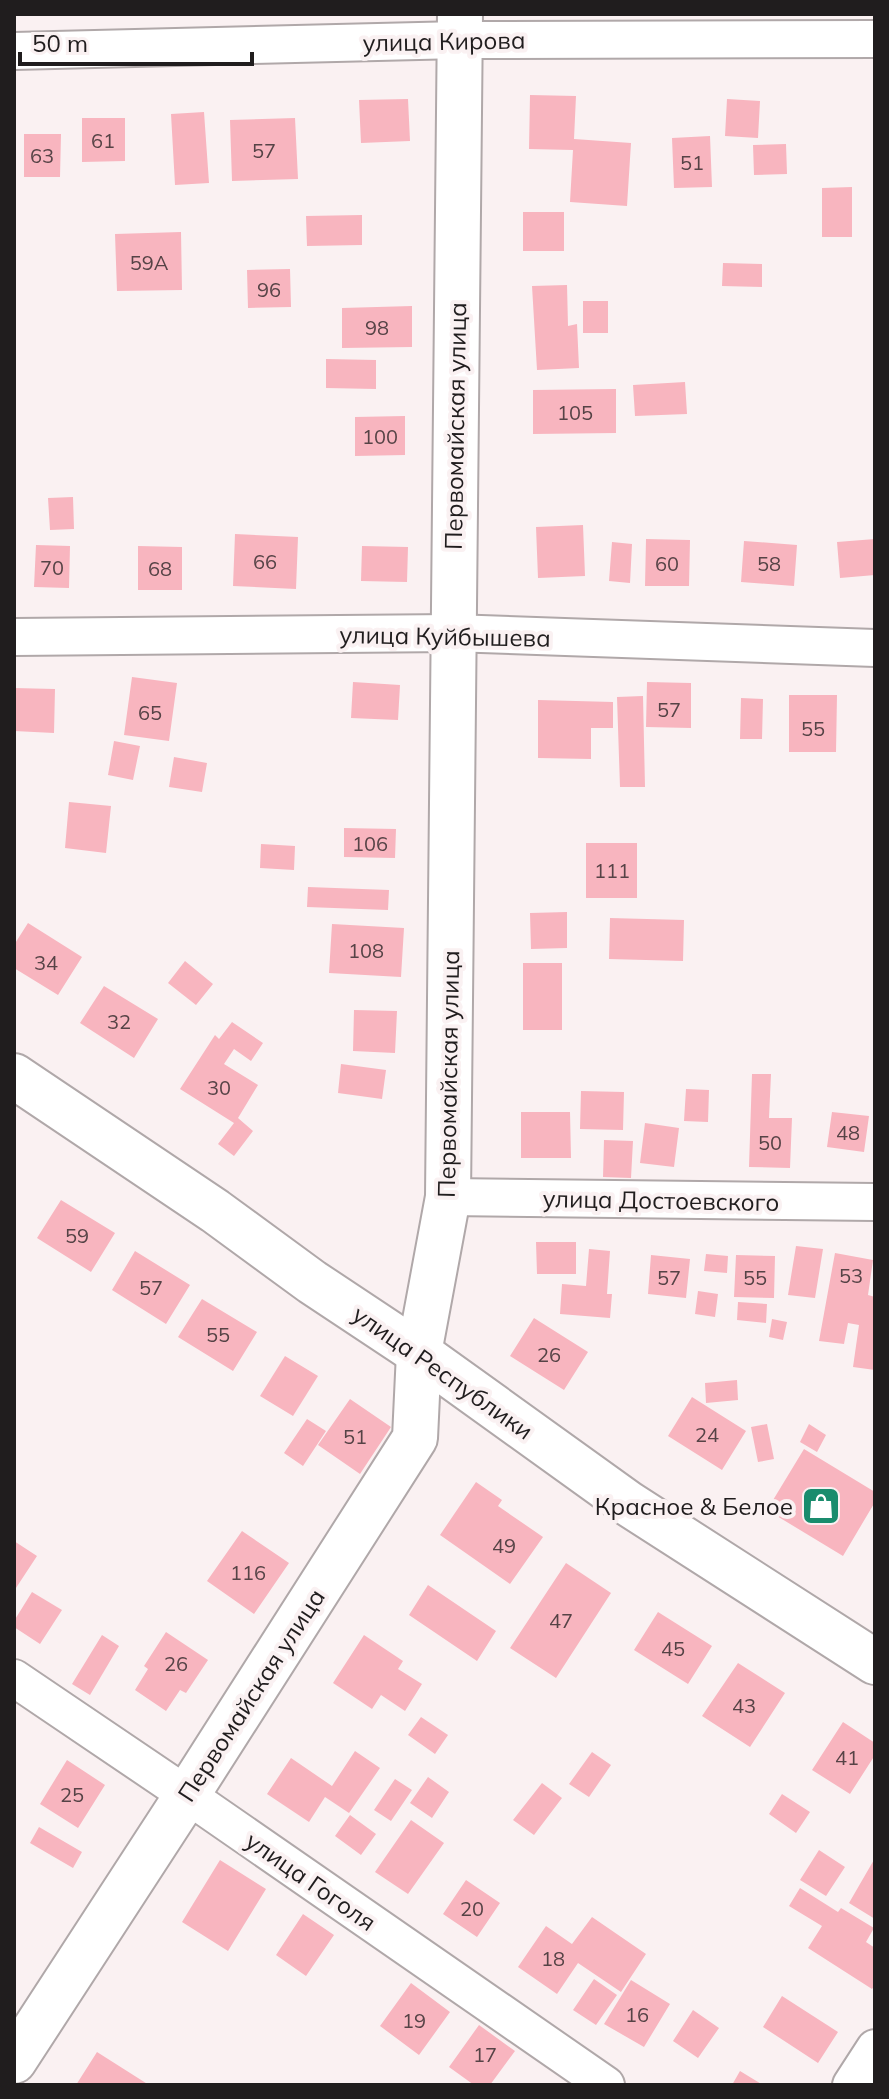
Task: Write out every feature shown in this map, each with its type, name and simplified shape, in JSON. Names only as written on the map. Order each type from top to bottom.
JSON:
[{"type":"street","name":"улица Кирова","points":[[14,51],[460,27],[875,39]]},
{"type":"street","name":"Первомайская улица","points":[[14,2061],[415,1438],[419,1353],[448,1197],[460,27]]},
{"type":"street","name":"улица Куйбышева","points":[[14,637],[452,633],[875,648]]},
{"type":"street","name":"улица Республики","points":[[14,1076],[215,1211],[629,1504],[875,1662]]},
{"type":"street","name":"улица Достоевского","points":[[448,1197],[875,1202]]},
{"type":"street","name":"улица Гоголя","points":[[14,1678],[606,2085]]},
{"type":"street","points":[[851,2085],[875,2048]]},
{"type":"building","points":[[530,95],[576,96],[574,139],[631,143],[627,206],[570,202],[573,150],[529,149]]},
{"type":"building","points":[[408,99],[410,141],[361,143],[359,100]]},
{"type":"building","points":[[727,99],[760,101],[758,138],[725,136]]},
{"type":"building","points":[[204,112],[209,183],[175,185],[171,114]]},
{"type":"building","points":[[82,118],[125,118],[125,161],[82,162]]},
{"type":"building","points":[[295,118],[298,179],[232,181],[230,120]]},
{"type":"building","points":[[24,134],[61,134],[60,177],[24,177]]},
{"type":"building","points":[[710,136],[712,187],[674,188],[672,138]]},
{"type":"building","points":[[786,144],[787,174],[754,175],[753,145]]},
{"type":"building","points":[[852,187],[852,237],[822,237],[822,188]]},
{"type":"building","points":[[523,212],[564,212],[564,251],[523,251]]},
{"type":"building","points":[[362,215],[362,245],[307,246],[306,216]]},
{"type":"building","points":[[181,232],[182,290],[117,291],[115,234]]},
{"type":"building","points":[[723,263],[762,264],[762,287],[722,286]]},
{"type":"building","points":[[290,269],[291,307],[248,308],[247,270]]},
{"type":"building","points":[[567,285],[568,326],[577,324],[579,368],[537,370],[532,286]]},
{"type":"building","points":[[583,301],[608,301],[608,333],[583,333]]},
{"type":"building","points":[[412,306],[412,347],[342,348],[342,308]]},
{"type":"building","points":[[326,359],[376,360],[376,389],[326,388]]},
{"type":"building","points":[[685,382],[687,414],[635,416],[633,385]]},
{"type":"building","points":[[616,389],[616,433],[533,434],[533,390]]},
{"type":"building","points":[[405,416],[405,455],[355,456],[355,417]]},
{"type":"building","points":[[73,497],[74,529],[50,530],[48,498]]},
{"type":"building","points":[[583,525],[585,576],[538,578],[536,527]]},
{"type":"building","points":[[235,534],[298,537],[296,589],[233,586]]},
{"type":"building","points":[[646,539],[690,540],[689,586],[645,586]]},
{"type":"building","points":[[875,539],[875,575],[840,578],[837,542]]},
{"type":"building","points":[[744,541],[797,545],[794,586],[741,582]]},
{"type":"building","points":[[612,542],[632,544],[630,583],[609,581]]},
{"type":"building","points":[[36,545],[70,546],[69,588],[34,587]]},
{"type":"building","points":[[138,546],[182,547],[182,590],[138,590]]},
{"type":"building","points":[[362,546],[408,547],[407,582],[361,581]]},
{"type":"building","points":[[132,677],[177,683],[169,741],[124,735]]},
{"type":"building","points":[[353,682],[400,685],[398,720],[351,718]]},
{"type":"building","points":[[647,682],[691,683],[691,728],[646,727]]},
{"type":"building","points":[[14,688],[55,689],[54,733],[14,731]]},
{"type":"building","points":[[789,695],[837,695],[836,752],[789,752]]},
{"type":"building","points":[[643,696],[645,787],[620,787],[617,697]]},
{"type":"building","points":[[741,698],[763,699],[762,739],[740,739]]},
{"type":"building","points":[[538,700],[613,702],[613,728],[591,728],[591,759],[538,758]]},
{"type":"building","points":[[114,741],[140,746],[133,780],[108,775]]},
{"type":"building","points":[[174,757],[207,763],[202,792],[169,787]]},
{"type":"building","points":[[69,802],[111,806],[106,853],[65,848]]},
{"type":"building","points":[[344,828],[396,829],[395,858],[344,857]]},
{"type":"building","points":[[586,843],[637,843],[637,898],[586,898]]},
{"type":"building","points":[[261,844],[295,846],[294,870],[260,868]]},
{"type":"building","points":[[308,887],[389,890],[388,910],[307,907]]},
{"type":"building","points":[[567,912],[567,948],[531,949],[530,913]]},
{"type":"building","points":[[610,918],[684,920],[683,961],[609,959]]},
{"type":"building","points":[[28,923],[82,957],[58,995],[14,968],[14,945]]},
{"type":"building","points":[[332,924],[404,928],[401,977],[329,973]]},
{"type":"building","points":[[185,961],[213,984],[196,1005],[168,983]]},
{"type":"building","points":[[523,963],[562,963],[562,1030],[523,1030]]},
{"type":"building","points":[[104,986],[158,1019],[134,1058],[80,1023]]},
{"type":"building","points":[[354,1010],[397,1011],[395,1053],[353,1051]]},
{"type":"building","points":[[232,1022],[263,1043],[251,1061],[234,1049],[224,1064],[258,1085],[238,1118],[253,1131],[234,1156],[218,1144],[234,1123],[180,1089],[215,1035],[219,1039]]},
{"type":"building","points":[[341,1064],[386,1070],[382,1099],[338,1093]]},
{"type":"building","points":[[752,1074],[771,1074],[769,1118],[792,1118],[790,1168],[749,1167]]},
{"type":"building","points":[[686,1089],[709,1090],[708,1122],[684,1121]]},
{"type":"building","points":[[581,1091],[624,1092],[623,1130],[580,1129]]},
{"type":"building","points":[[521,1112],[570,1112],[571,1158],[521,1158]]},
{"type":"building","points":[[832,1112],[869,1116],[864,1152],[827,1147]]},
{"type":"building","points":[[645,1123],[679,1128],[674,1167],[640,1163]]},
{"type":"building","points":[[604,1140],[633,1141],[631,1178],[603,1177]]},
{"type":"building","points":[[61,1200],[115,1233],[91,1272],[37,1238]]},
{"type":"building","points":[[536,1242],[576,1242],[576,1274],[537,1274]]},
{"type":"building","points":[[796,1246],[823,1249],[815,1298],[788,1295]]},
{"type":"building","points":[[589,1249],[610,1251],[607,1294],[612,1294],[610,1318],[560,1314],[562,1284],[586,1286]]},
{"type":"building","points":[[135,1251],[190,1285],[166,1324],[112,1290]]},
{"type":"building","points":[[835,1253],[873,1260],[868,1295],[875,1297],[875,1370],[853,1367],[859,1325],[848,1323],[844,1344],[819,1341]]},
{"type":"building","points":[[706,1254],[728,1256],[727,1273],[704,1271]]},
{"type":"building","points":[[651,1255],[690,1259],[686,1298],[648,1294]]},
{"type":"building","points":[[736,1255],[775,1256],[774,1298],[734,1297]]},
{"type":"building","points":[[698,1291],[718,1294],[715,1317],[695,1314]]},
{"type":"building","points":[[202,1299],[257,1332],[233,1371],[178,1337]]},
{"type":"building","points":[[738,1302],[767,1304],[766,1323],[737,1320]]},
{"type":"building","points":[[534,1318],[588,1352],[564,1390],[510,1356]]},
{"type":"building","points":[[772,1319],[787,1322],[783,1340],[769,1337]]},
{"type":"building","points":[[285,1356],[318,1376],[293,1416],[260,1396]]},
{"type":"building","points":[[737,1380],[738,1400],[706,1403],[705,1383]]},
{"type":"building","points":[[692,1397],[746,1431],[722,1470],[668,1436]]},
{"type":"building","points":[[350,1399],[391,1427],[360,1474],[318,1445]]},
{"type":"building","points":[[307,1419],[326,1431],[303,1466],[284,1453]]},
{"type":"building","points":[[767,1424],[774,1459],[758,1462],[751,1427]]},
{"type":"building","points":[[809,1424],[826,1435],[817,1452],[800,1442]]},
{"type":"building","name":"Красное & Белое","points":[[804,1449],[875,1492],[875,1502],[843,1556],[767,1510]]},
{"type":"building","points":[[476,1482],[502,1500],[498,1506],[543,1537],[510,1584],[440,1535]]},
{"type":"building","points":[[242,1531],[289,1563],[254,1614],[207,1581]]},
{"type":"building","points":[[14,1541],[37,1556],[14,1591]]},
{"type":"building","points":[[566,1563],[611,1593],[556,1678],[510,1648]]},
{"type":"building","points":[[428,1585],[496,1631],[477,1661],[409,1615]]},
{"type":"building","points":[[32,1592],[62,1610],[40,1644],[14,1627],[14,1621]]},
{"type":"building","points":[[658,1612],[712,1646],[688,1684],[634,1650]]},
{"type":"building","points":[[166,1632],[208,1660],[186,1693],[180,1690],[166,1711],[135,1690],[148,1669],[144,1666]]},
{"type":"building","points":[[102,1635],[119,1646],[90,1695],[72,1684]]},
{"type":"building","points":[[364,1635],[403,1661],[398,1669],[422,1684],[405,1711],[381,1695],[372,1709],[333,1683]]},
{"type":"building","points":[[738,1663],[785,1693],[750,1747],[702,1716]]},
{"type":"building","points":[[421,1717],[448,1735],[435,1754],[408,1735]]},
{"type":"building","points":[[843,1722],[875,1743],[875,1755],[850,1794],[812,1770]]},
{"type":"building","points":[[355,1751],[380,1768],[349,1813],[325,1797],[309,1822],[267,1794],[291,1758],[332,1786]]},
{"type":"building","points":[[592,1752],[611,1765],[589,1797],[569,1784]]},
{"type":"building","points":[[67,1760],[105,1785],[78,1828],[40,1804]]},
{"type":"building","points":[[428,1777],[449,1792],[432,1818],[410,1803]]},
{"type":"building","points":[[395,1779],[412,1790],[391,1821],[374,1810]]},
{"type":"building","points":[[542,1783],[562,1798],[534,1835],[513,1820]]},
{"type":"building","points":[[782,1794],[810,1812],[796,1833],[769,1814]]},
{"type":"building","points":[[350,1815],[376,1834],[361,1855],[335,1836]]},
{"type":"building","points":[[411,1820],[444,1843],[408,1894],[375,1872]]},
{"type":"building","points":[[39,1827],[82,1852],[73,1868],[30,1843]]},
{"type":"building","points":[[819,1850],[845,1867],[826,1896],[800,1880]]},
{"type":"building","points":[[875,1858],[875,1919],[849,1903]]},
{"type":"building","points":[[220,1860],[266,1889],[228,1951],[182,1922]]},
{"type":"building","points":[[466,1880],[500,1903],[477,1937],[443,1914]]},
{"type":"building","points":[[800,1888],[838,1912],[841,1908],[874,1928],[866,1942],[875,1948],[875,1985],[872,1989],[808,1948],[822,1926],[789,1906]]},
{"type":"building","points":[[303,1914],[334,1935],[306,1976],[276,1955]]},
{"type":"building","points":[[592,1917],[646,1954],[621,1992],[578,1963],[557,1994],[518,1967],[546,1926],[572,1944]]},
{"type":"building","points":[[594,1979],[617,1995],[596,2025],[573,2010]]},
{"type":"building","points":[[631,1980],[670,2004],[644,2047],[604,2024]]},
{"type":"building","points":[[411,1983],[450,2012],[419,2055],[380,2026]]},
{"type":"building","points":[[782,1996],[838,2032],[818,2063],[763,2027]]},
{"type":"building","points":[[693,2010],[719,2028],[698,2058],[673,2041]]},
{"type":"building","points":[[479,2025],[515,2051],[490,2085],[474,2085],[449,2067]]},
{"type":"building","points":[[97,2052],[149,2085],[76,2085]]},
{"type":"building","points":[[740,2071],[763,2085],[732,2085]]},
{"type":"place","name":"Красное & Белое","points":[[821,1506]]}]
